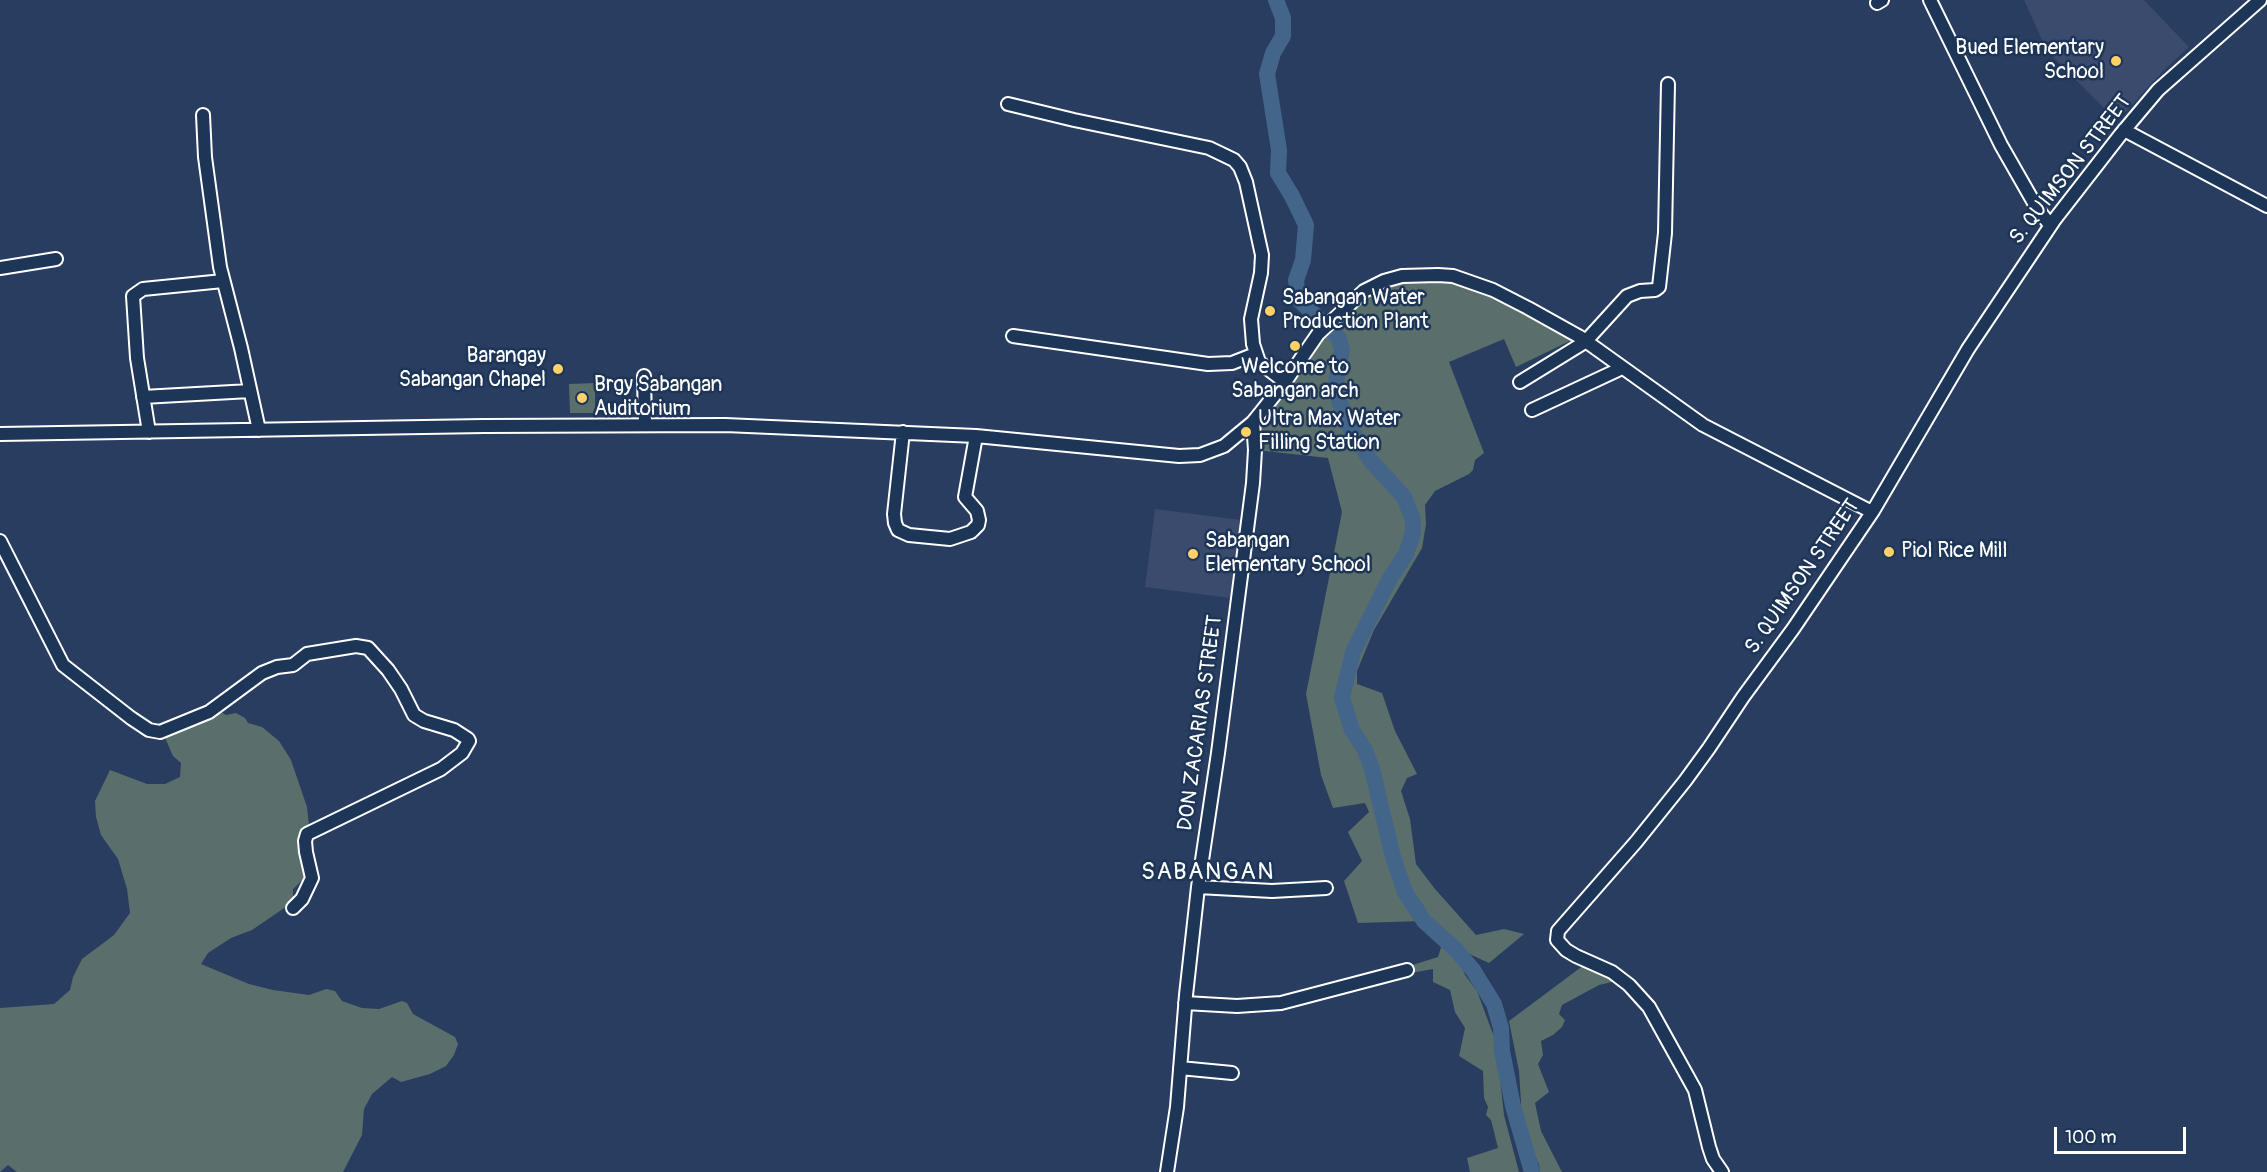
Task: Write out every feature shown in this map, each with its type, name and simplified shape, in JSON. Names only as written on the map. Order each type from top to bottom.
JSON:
[{"type":"street","points":[[1930,0],[2001,145],[2037,208],[2050,225]]},
{"type":"street","name":"S. QUIMSON STREET","points":[[1722,1172],[1711,1153],[1695,1090],[1650,1007],[1629,985],[1612,972],[1576,957],[1566,950],[1557,940],[1561,926],[1636,842],[1709,748],[1793,628],[1872,512],[1968,349],[2050,225],[2158,90],[2260,0]]},
{"type":"street","points":[[1521,382],[1586,342],[1627,296],[1640,291],[1655,290],[1659,286],[1665,233],[1668,84]]},
{"type":"street","points":[[1008,104],[1209,148],[1234,160],[1246,182],[1262,255],[1261,273],[1251,319],[1252,344],[1264,367],[1285,382]]},
{"type":"street","points":[[204,115],[205,157],[223,281],[259,430]]},
{"type":"street","points":[[2124,130],[2267,206]]},
{"type":"street","points":[[0,268],[56,259]]},
{"type":"street","points":[[0,434],[726,425],[976,436],[1189,456],[1208,453],[1224,447],[1253,422],[1285,382],[1318,334],[1373,285],[1408,275],[1438,275],[1453,276],[1493,290],[1528,308],[1586,342],[1703,425],[1872,512]]},
{"type":"street","points":[[149,432],[137,358],[133,296],[143,289],[223,281]]},
{"type":"street","points":[[1014,336],[1208,364],[1232,363],[1256,354]]},
{"type":"street","points":[[1532,410],[1622,368]]},
{"type":"street","points":[[644,376],[645,425]]},
{"type":"street","points":[[143,397],[250,391]]},
{"type":"street","name":"DON ZACARIAS STREET","points":[[1167,1172],[1177,1107],[1185,1003],[1198,887],[1253,483],[1255,450],[1253,422]]},
{"type":"street","points":[[903,432],[894,514],[898,530],[909,535],[950,539],[971,532],[980,520],[977,511],[965,497],[976,436]]},
{"type":"street","points":[[0,541],[63,665],[148,730],[160,732],[209,712],[255,677],[269,670],[293,665],[307,654],[356,646],[368,648],[388,670],[414,715],[424,721],[454,730],[468,739],[462,753],[441,769],[307,834],[306,852],[312,878],[302,899],[293,908]]},
{"type":"street","points":[[1198,887],[1288,892],[1326,888]]},
{"type":"street","points":[[1185,1003],[1237,1006],[1281,1003],[1407,970]]},
{"type":"street","points":[[1180,1068],[1232,1073]]},
{"type":"shaded area","name":"Bued Elementary School","points":[[2024,0],[2144,0],[2189,47],[2163,71],[2117,121],[2047,51]]},
{"type":"shaded area","name":"Sabangan Elementary School","points":[[1155,509],[1241,520],[1230,598],[1145,587]]},
{"type":"green space","points":[[1415,271],[1481,286],[1576,338],[1516,367],[1504,339],[1449,362],[1484,453],[1475,460],[1473,470],[1469,474],[1435,491],[1425,505],[1426,524],[1422,548],[1374,630],[1357,671],[1357,684],[1382,693],[1395,731],[1417,774],[1407,778],[1401,791],[1410,819],[1416,864],[1476,935],[1504,929],[1524,934],[1489,963],[1445,943],[1457,955],[1465,975],[1477,991],[1496,1042],[1504,1115],[1519,1172],[1470,1172],[1467,1158],[1498,1148],[1491,1120],[1486,1115],[1488,1107],[1484,1098],[1483,1071],[1459,1056],[1465,1028],[1455,1012],[1450,990],[1433,982],[1433,969],[1394,976],[1393,971],[1438,957],[1443,941],[1424,921],[1358,923],[1344,881],[1362,861],[1348,832],[1369,812],[1365,803],[1333,808],[1321,775],[1306,694],[1342,512],[1328,458],[1256,450],[1255,415],[1352,296]]},
{"type":"green space","name":"Brgy Sabangan Auditorium","points":[[595,383],[595,413],[570,413],[569,384]]},
{"type":"green space","points":[[212,707],[226,715],[236,713],[245,718],[248,723],[262,727],[279,741],[291,760],[307,807],[309,874],[293,889],[293,902],[252,930],[231,938],[208,953],[201,964],[249,984],[273,990],[309,995],[326,989],[335,991],[342,1001],[362,1008],[379,1009],[402,1001],[407,1003],[413,1014],[455,1037],[458,1044],[454,1055],[446,1066],[430,1074],[401,1082],[392,1077],[372,1094],[364,1109],[362,1135],[343,1172],[17,1172],[8,1165],[0,1172],[0,1008],[54,1004],[70,990],[73,977],[82,959],[114,935],[130,913],[127,889],[118,859],[101,835],[95,801],[110,770],[147,784],[165,784],[180,777],[181,763],[173,756],[162,731],[175,719]]},
{"type":"green space","points":[[1592,959],[1620,980],[1599,985],[1562,1005],[1559,1014],[1565,1020],[1562,1027],[1541,1041],[1543,1055],[1538,1064],[1549,1092],[1535,1103],[1541,1131],[1562,1172],[1540,1172],[1520,1120],[1519,1071],[1509,1021]]},
{"type":"waterway","points":[[1276,0],[1283,18],[1283,36],[1273,53],[1267,74],[1279,150],[1278,173],[1306,225],[1303,260],[1296,280],[1298,299],[1338,337],[1342,350],[1335,389],[1347,423],[1371,461],[1404,497],[1413,520],[1413,533],[1406,554],[1389,580],[1353,652],[1342,698],[1352,730],[1365,750],[1372,769],[1393,857],[1405,892],[1424,921],[1456,950],[1473,970],[1494,1004],[1501,1028],[1502,1051],[1513,1106],[1532,1172]]},
{"type":"place","name":"Bued Elementary School","points":[[2116,61]]},
{"type":"place","name":"Sabangan Water Production Plant","points":[[1270,311]]},
{"type":"place","name":"Welcome to Sabangan arch","points":[[1295,346]]},
{"type":"place","name":"Barangay Sabangan Chapel","points":[[558,369]]},
{"type":"place","name":"Brgy Sabangan Auditorium","points":[[582,398]]},
{"type":"place","name":"Ultra Max Water Filling Station","points":[[1246,432]]},
{"type":"place","name":"Piol Rice Mill","points":[[1889,552]]},
{"type":"place","name":"Sabangan Elementary School","points":[[1193,554]]},
{"type":"district","name":"SABANGAN","points":[[1208,873]]}]
